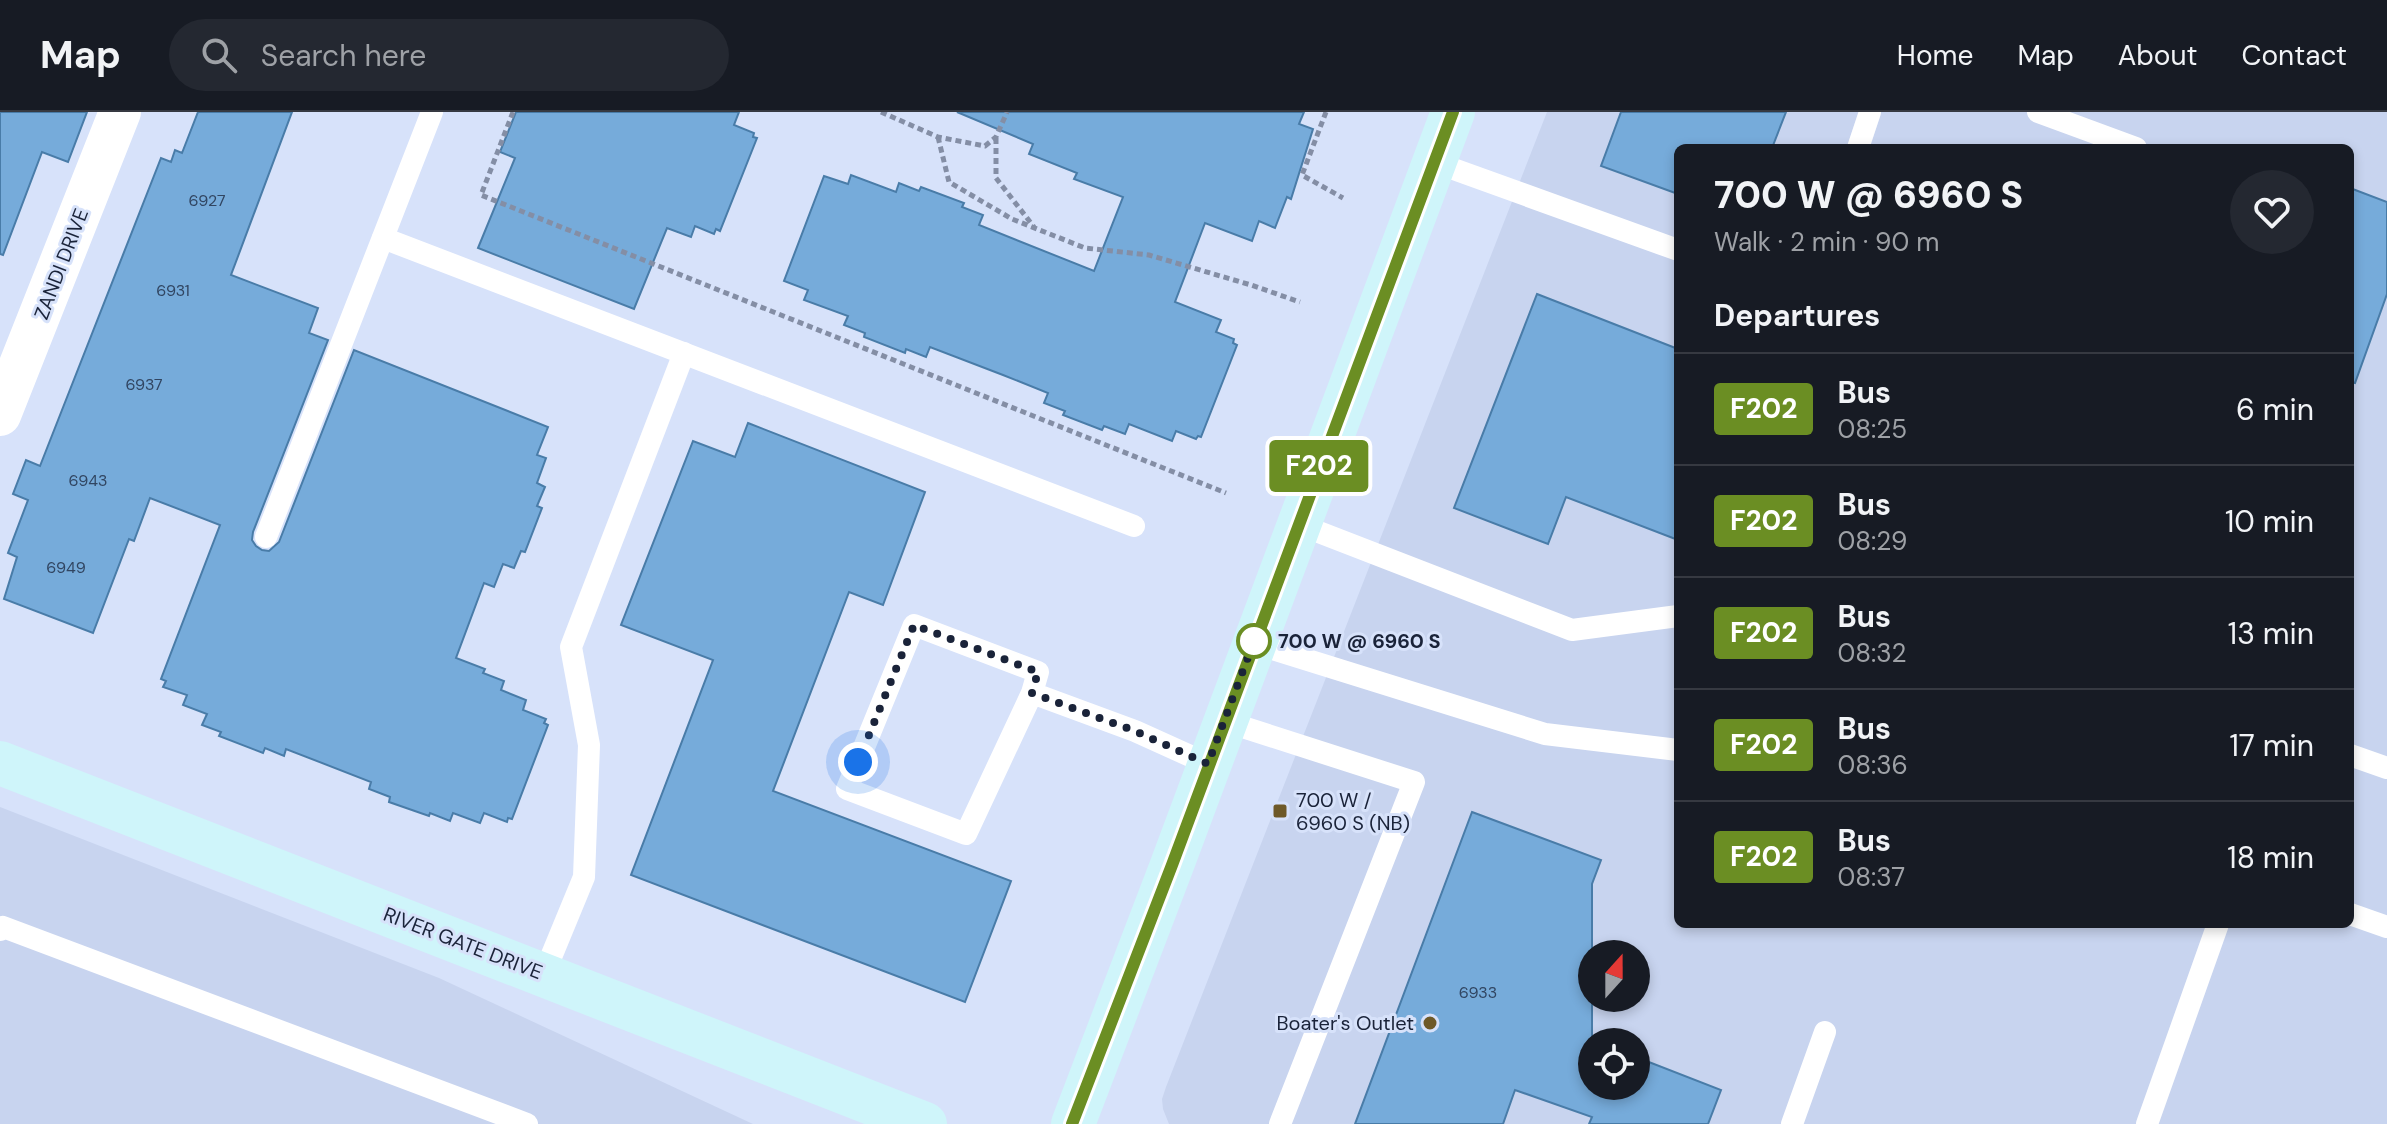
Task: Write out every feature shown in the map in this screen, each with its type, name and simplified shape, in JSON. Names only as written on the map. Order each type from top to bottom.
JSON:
[{"type":"main road","points":[[1073,1124],[1453,112]]},
{"type":"main road","name":"RIVER GATE DRIVE","points":[[0,763],[925,1124]]},
{"type":"street","name":"ZANDI DRIVE","points":[[0,415],[120,112]]},
{"type":"lane","points":[[266,537],[432,112]]},
{"type":"lane","points":[[1859,144],[1870,112]]},
{"type":"lane","points":[[2038,112],[2125,144]]},
{"type":"lane","points":[[1434,162],[1674,249]]},
{"type":"lane","points":[[383,238],[1134,526]]},
{"type":"lane","points":[[544,974],[584,877],[589,745],[571,647],[684,353]]},
{"type":"lane","points":[[1298,524],[1572,630],[1674,617]]},
{"type":"lane","points":[[914,625],[1038,672],[1032,693],[966,834],[847,789],[914,625]]},
{"type":"lane","points":[[1253,643],[1545,734],[1674,750]]},
{"type":"lane","points":[[1032,693],[1135,731],[1208,764]]},
{"type":"lane","points":[[1224,721],[1414,782],[1280,1124]]},
{"type":"lane","points":[[2354,756],[2387,768]]},
{"type":"lane","points":[[2354,915],[2387,927]]},
{"type":"lane","points":[[0,930],[3,927],[527,1124]]},
{"type":"lane","points":[[2147,1124],[2217,928]]},
{"type":"lane","points":[[1792,1124],[1825,1032]]},
{"type":"path","points":[[513,112],[481,195],[1226,493]]},
{"type":"path","points":[[881,112],[938,137],[985,146],[996,137]]},
{"type":"path","points":[[1007,112],[996,137],[996,178],[1035,227]]},
{"type":"path","points":[[1326,112],[1302,175],[1343,198]]},
{"type":"path","points":[[938,137],[949,182],[1012,219],[1085,248],[1149,255],[1300,302]]},
{"type":"shaded area","points":[[1547,112],[2387,112],[2387,1124],[1169,1124],[1163,1109],[1166,1087]]},
{"type":"shaded area","points":[[0,807],[439,978],[753,1124],[0,1124]]},
{"type":"building","points":[[0,112],[87,112],[68,162],[42,152],[3,255],[0,254]]},
{"type":"building","points":[[198,112],[292,112],[231,275],[318,308],[309,333],[328,340],[253,532],[252,540],[256,546],[269,551],[279,542],[354,350],[548,427],[537,455],[546,458],[537,483],[545,487],[537,506],[542,508],[525,552],[521,551],[514,568],[503,564],[494,587],[484,583],[456,658],[485,669],[483,673],[504,681],[501,690],[526,700],[523,710],[546,719],[544,723],[548,725],[512,819],[508,818],[507,822],[484,813],[480,823],[453,813],[450,821],[430,813],[429,816],[389,802],[390,797],[369,789],[371,782],[286,749],[284,756],[265,748],[263,753],[219,736],[221,732],[202,725],[207,714],[183,705],[187,695],[163,687],[166,681],[161,679],[220,525],[150,498],[134,541],[129,539],[93,633],[4,599],[17,557],[8,553],[28,500],[13,494],[26,460],[40,466],[161,158],[171,162],[175,150],[182,153]]},
{"type":"building","points":[[516,112],[739,112],[734,125],[754,133],[753,137],[757,138],[720,231],[716,229],[714,234],[695,226],[691,237],[667,228],[634,309],[478,248],[515,158],[500,152]]},
{"type":"building","points":[[957,112],[1304,112],[1299,124],[1313,129],[1291,199],[1287,197],[1275,228],[1259,221],[1252,241],[1205,223],[1175,302],[1221,320],[1216,332],[1234,339],[1233,343],[1237,345],[1201,437],[1196,439],[1176,431],[1172,441],[1129,424],[1125,434],[1104,426],[1102,430],[1063,415],[1065,411],[1044,403],[1048,393],[1003,375],[930,347],[926,357],[906,349],[905,353],[864,337],[865,333],[844,325],[848,316],[804,300],[808,290],[784,281],[824,176],[848,184],[851,175],[896,192],[899,183],[919,191],[921,187],[964,203],[962,207],[983,215],[979,225],[1094,271],[1123,197],[1074,179],[1077,173],[1029,154],[1033,144]]},
{"type":"building","points":[[1621,112],[1786,112],[1774,144],[1674,144],[1674,193],[1601,166]]},
{"type":"building","points":[[2354,190],[2387,202],[2387,294],[2355,383]]},
{"type":"building","points":[[1537,294],[1674,347],[1674,538],[1566,497],[1548,544],[1454,508]]},
{"type":"building","points":[[748,423],[925,492],[883,605],[849,592],[773,791],[1011,881],[965,1002],[631,875],[713,660],[621,625],[693,441],[735,457]]},
{"type":"building","points":[[1472,812],[1601,860],[1592,884],[1592,940],[1578,940],[1578,1012],[1592,1012],[1592,1028],[1578,1028],[1578,1100],[1650,1100],[1650,1062],[1721,1090],[1708,1124],[1589,1124],[1592,1117],[1515,1090],[1503,1124],[1355,1124]]},
{"type":"bus line","name":"F202","points":[[1072,1124],[1453,112]]},
{"type":"place","name":"700 W @ 6960 S","points":[[1254,641]]},
{"type":"place","name":"700 W / 6960 S (NB)","points":[[1280,811]]},
{"type":"place","name":"Boater's Outlet","points":[[1430,1023]]},
{"type":"route","points":[[858,762],[914,625],[1038,672],[1032,693],[1135,731],[1208,764],[1254,641]]}]
